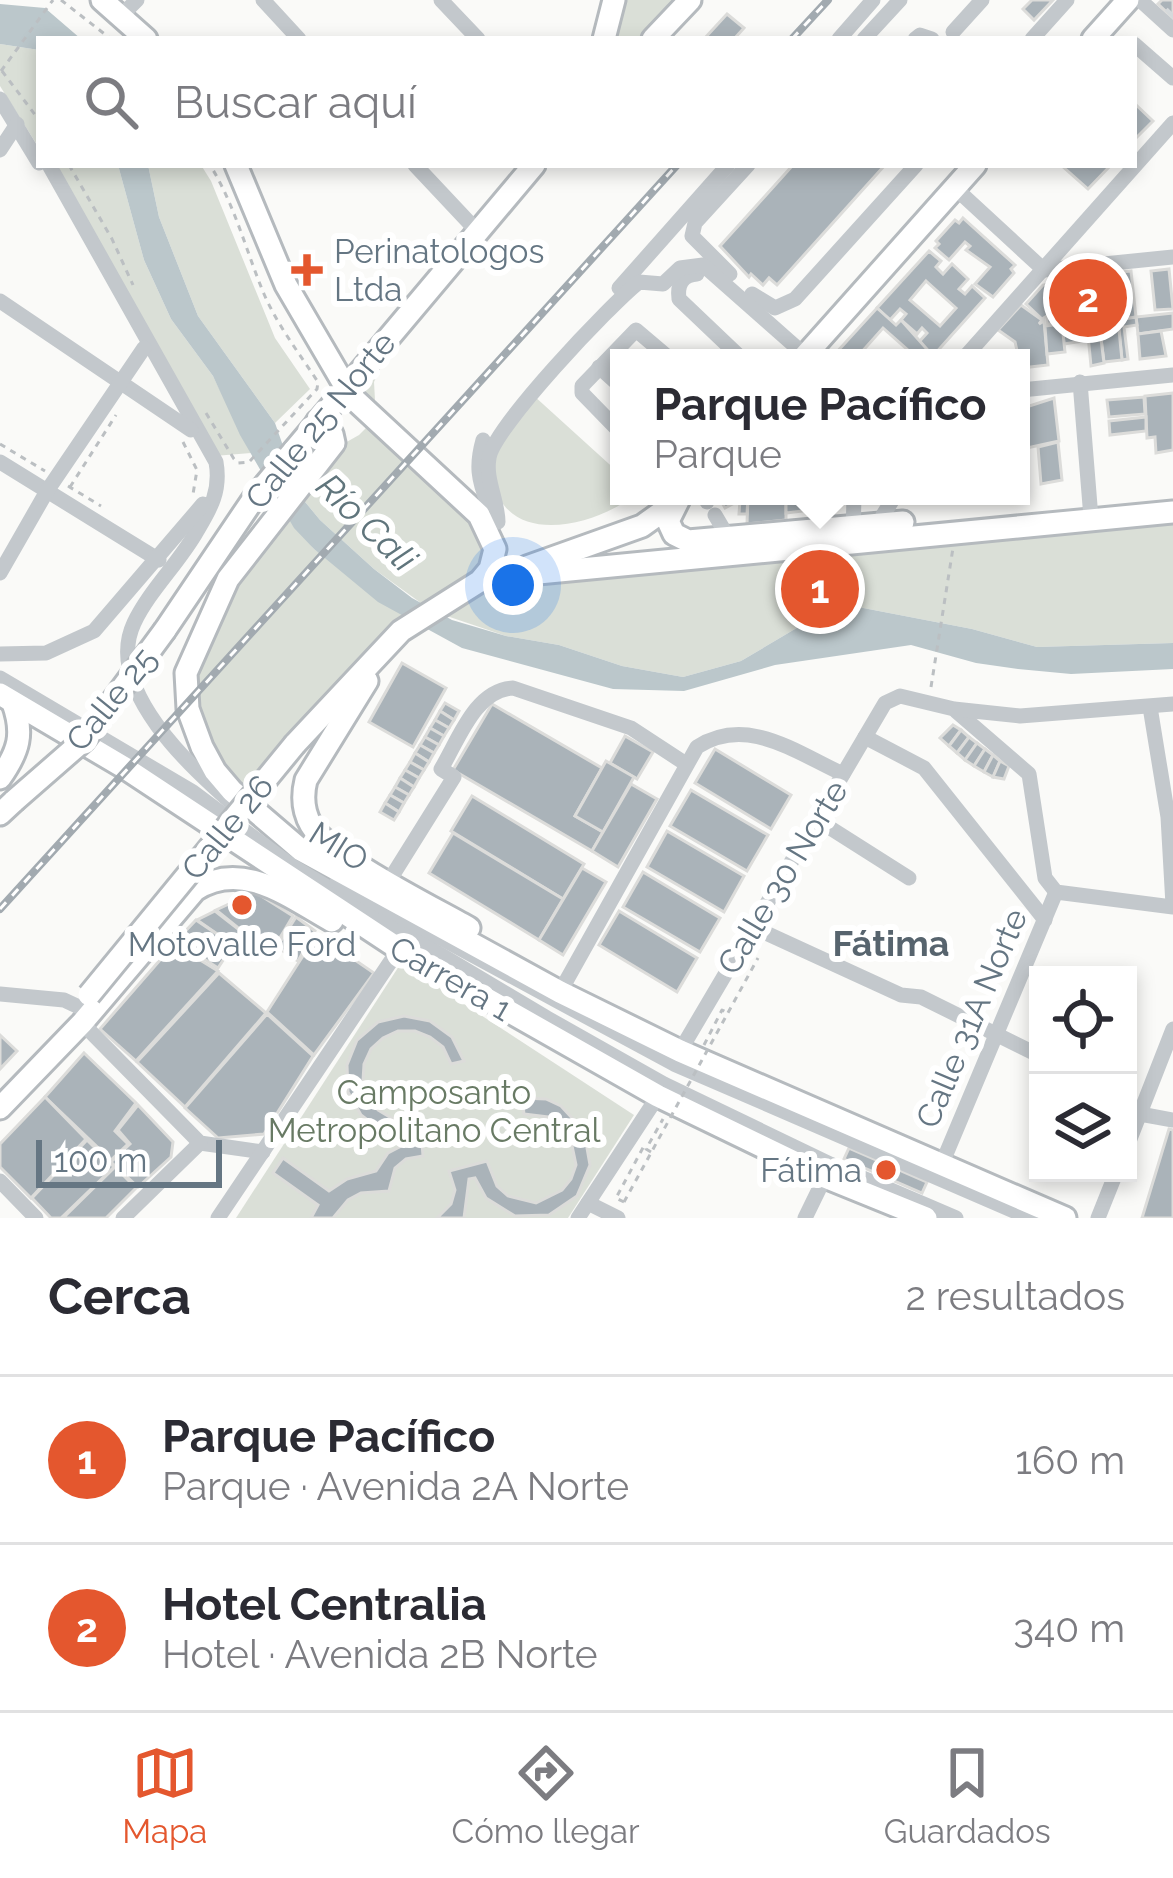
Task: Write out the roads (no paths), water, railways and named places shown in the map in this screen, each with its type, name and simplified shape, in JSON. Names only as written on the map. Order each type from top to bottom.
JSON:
[{"type":"main road","points":[[102,0],[130,8],[144,36]]},
{"type":"main road","points":[[656,36],[690,0]]},
{"type":"main road","points":[[1096,36],[1128,0]]},
{"type":"main road","points":[[605,36],[611,2]]},
{"type":"main road","points":[[237,168],[286,285],[345,386],[496,531],[489,579]]},
{"type":"main road","name":"Calle 25 Norte","points":[[165,630],[309,420],[345,386],[531,168]]},
{"type":"main road","points":[[807,349],[972,168]]},
{"type":"main road","points":[[322,348],[333,353],[355,349],[406,313]]},
{"type":"main road","name":"Carrera 1","points":[[309,420],[332,434],[334,443],[228,580],[187,673],[185,695],[215,771],[301,850],[611,1018],[1065,1218]]},
{"type":"main road","points":[[489,579],[1173,500]]},
{"type":"main road","points":[[489,579],[642,526],[669,505]]},
{"type":"main road","points":[[676,505],[668,520],[679,538],[688,541],[853,534],[884,524],[1173,512]]},
{"type":"main road","name":"Calle 26","points":[[83,1008],[295,744],[401,631],[489,579]]},
{"type":"main road","name":"Calle 25","points":[[7,807],[84,740],[165,630]]},
{"type":"main road","points":[[380,655],[360,698],[306,780],[305,812],[319,836],[565,983],[611,1018]]},
{"type":"main road","points":[[0,778],[20,742],[21,724],[7,698]]},
{"type":"main road","name":"Carrera 1","points":[[7,698],[124,768],[399,949],[662,1104],[926,1218]]},
{"type":"main road","points":[[0,1105],[83,1008],[195,890],[224,876],[252,880],[362,938],[399,949]]},
{"type":"street","points":[[262,0],[296,36]]},
{"type":"street","points":[[441,0],[475,36]]},
{"type":"street","points":[[841,36],[873,0]]},
{"type":"street","points":[[867,36],[900,0]]},
{"type":"street","points":[[877,36],[909,0]]},
{"type":"street","points":[[953,32],[982,0]]},
{"type":"street","points":[[1035,36],[1067,0]]},
{"type":"street","points":[[1140,0],[1169,23]]},
{"type":"street","points":[[1109,21],[1125,36]]},
{"type":"street","points":[[1137,47],[1173,78]]},
{"type":"street","points":[[0,86],[36,143]]},
{"type":"street","points":[[0,99],[36,153]]},
{"type":"street","points":[[1137,164],[1173,123]]},
{"type":"street","points":[[0,149],[17,124]]},
{"type":"street","points":[[45,168],[191,430]]},
{"type":"street","name":"MIO","points":[[45,168],[218,468],[213,504],[182,557],[139,615],[127,649],[139,693],[178,753],[296,858],[535,992],[674,1064],[1030,1218]]},
{"type":"street","points":[[419,168],[477,231]]},
{"type":"street","points":[[496,531],[478,478],[484,440],[498,418],[725,168]]},
{"type":"street","points":[[745,168],[695,223],[692,236],[765,305],[779,302],[909,168]]},
{"type":"street","points":[[701,247],[703,228],[757,168]]},
{"type":"street","points":[[972,349],[1134,168]]},
{"type":"street","points":[[954,187],[1045,270],[1173,257]]},
{"type":"street","points":[[496,531],[488,462],[492,445],[639,282],[663,284],[680,268],[703,266],[791,349]]},
{"type":"street","points":[[732,349],[679,299],[686,277],[694,274],[709,279],[791,349]]},
{"type":"street","points":[[0,301],[191,430]]},
{"type":"street","points":[[617,349],[636,330],[658,349]]},
{"type":"street","points":[[0,573],[144,348]]},
{"type":"street","points":[[610,356],[581,389],[610,421]]},
{"type":"street","points":[[599,367],[610,377]]},
{"type":"street","points":[[1030,389],[1173,375]]},
{"type":"street","points":[[1080,382],[1090,512]]},
{"type":"street","name":"Calle 25 Norte","points":[[0,654],[46,653],[75,643],[110,617],[159,560],[203,504],[208,486],[206,458],[191,430]]},
{"type":"street","points":[[0,462],[58,485],[159,560]]},
{"type":"street","points":[[709,505],[728,537]]},
{"type":"street","points":[[853,534],[854,505]]},
{"type":"street","points":[[884,524],[889,505]]},
{"type":"street","name":"MIO","points":[[0,677],[193,792],[292,866],[547,1018],[664,1084],[956,1218]]},
{"type":"street","points":[[389,881],[454,777],[441,769],[484,698],[496,689],[513,688],[631,728],[686,764]]},
{"type":"street","name":"Calle 30 Norte","points":[[691,1051],[753,927],[885,704],[900,696],[930,700],[954,710]]},
{"type":"street","points":[[954,710],[1020,716],[1173,704]]},
{"type":"street","points":[[954,710],[1029,774],[1045,878],[1056,892],[1173,906],[1170,816],[1150,707]]},
{"type":"street","points":[[565,983],[697,747],[716,735],[740,732],[766,738],[843,774]]},
{"type":"street","points":[[865,737],[924,768],[1045,920]]},
{"type":"street","points":[[816,819],[909,878]]},
{"type":"street","name":"Calle 31A Norte","points":[[941,1166],[1056,892]]},
{"type":"street","points":[[753,927],[901,995],[921,997],[1029,1050]]},
{"type":"street","points":[[218,1218],[399,949]]},
{"type":"street","points":[[0,994],[64,1000],[83,1008],[200,1143],[263,1151]]},
{"type":"street","points":[[1137,1104],[1173,1029]]},
{"type":"street","points":[[583,1210],[662,1104]]},
{"type":"street","points":[[1137,1111],[1173,1120]]},
{"type":"street","points":[[123,1218],[200,1143]]},
{"type":"street","points":[[805,1218],[825,1177]]},
{"type":"street","points":[[0,1181],[36,1218]]},
{"type":"street","points":[[1098,1218],[1112,1182]]},
{"type":"street","points":[[583,1210],[621,1210]]},
{"type":"tunnel","points":[[1170,16],[1173,13]]},
{"type":"railway","points":[[795,36],[828,0]]},
{"type":"railway","points":[[0,909],[674,168]]},
{"type":"place","name":"Perinatologos Ltda","points":[[307,270]]},
{"type":"place","name":"Hotel Centralia","points":[[1088,298]]},
{"type":"place","name":"Parque Pacífico","points":[[820,589]]},
{"type":"place","name":"Motovalle Ford","points":[[242,905]]},
{"type":"place","name":"Fátima","points":[[886,1170]]},
{"type":"district","name":"Fátima","points":[[891,943]]},
{"type":"water label","name":"Río Cali","points":[[367,522]]},
{"type":"park label","name":"Camposanto Metropolitano Central","points":[[434,1111]]}]
